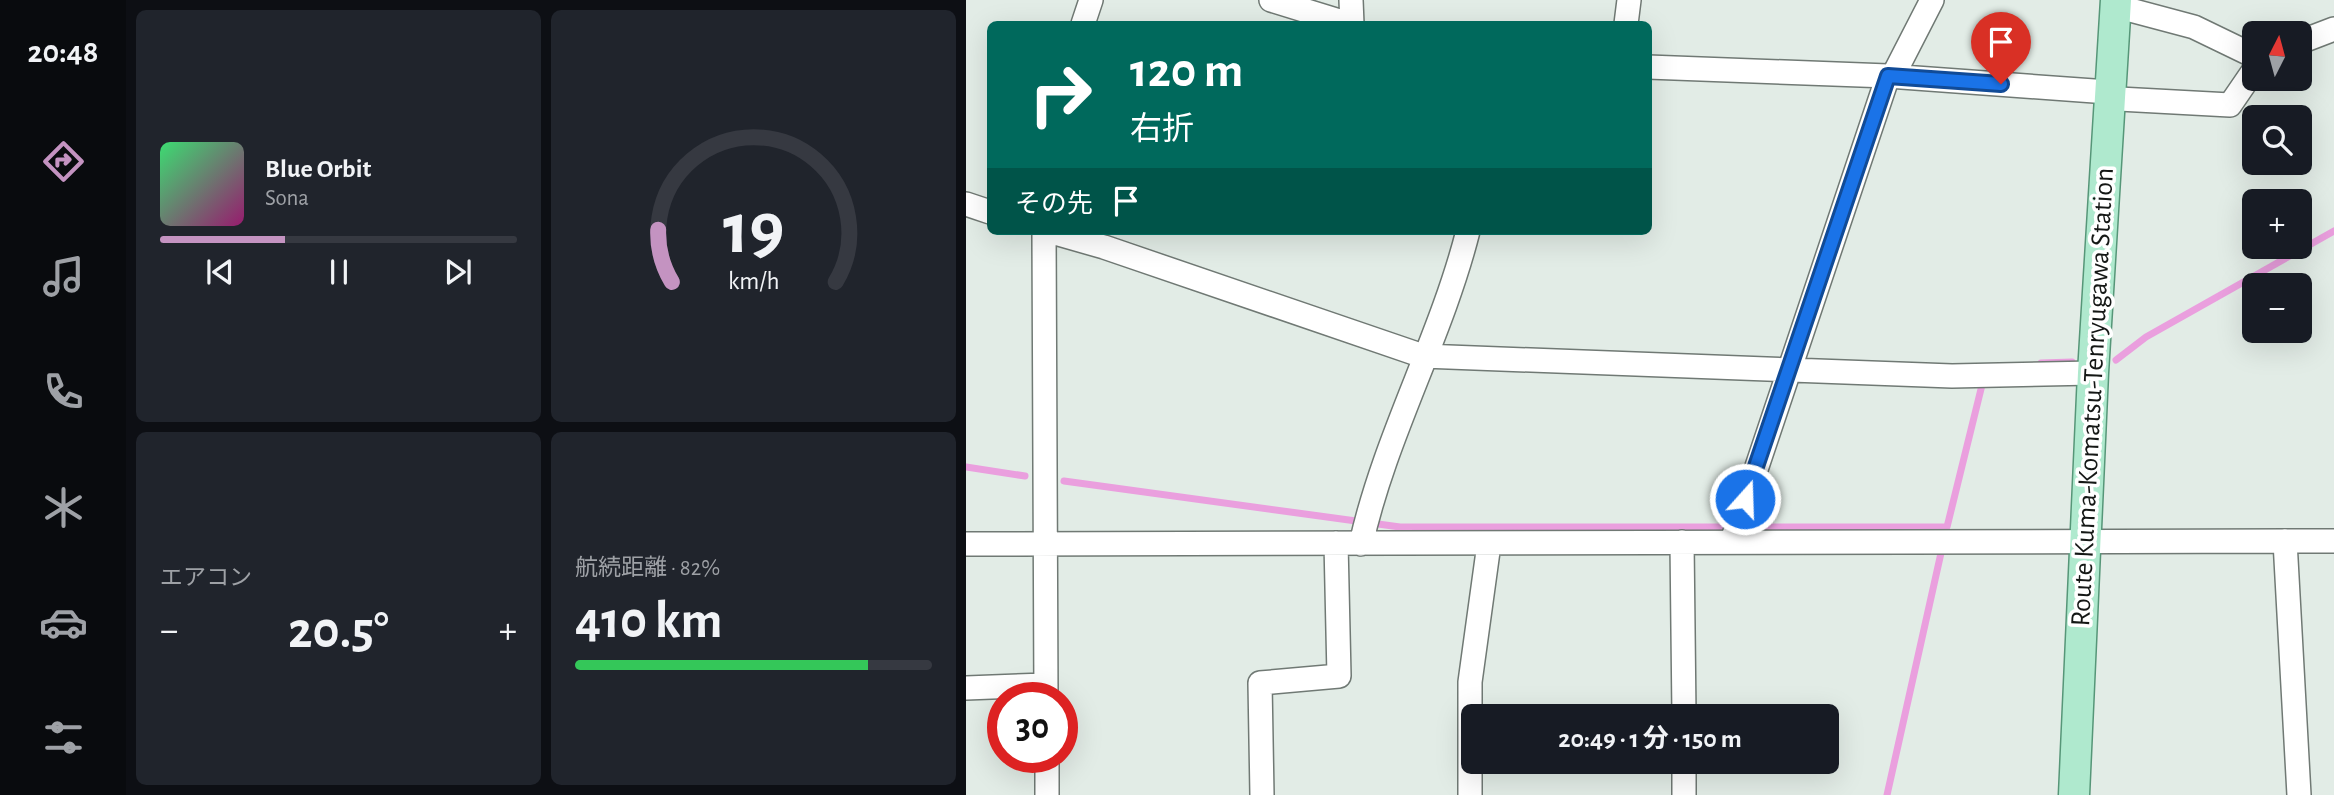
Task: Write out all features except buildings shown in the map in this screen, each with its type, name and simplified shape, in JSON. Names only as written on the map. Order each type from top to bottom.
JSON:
[{"type":"main road","name":"Route Kuma-Komatsu-Tenryugawa Station","points":[[2074,795],[2093,373],[2115,3]]},
{"type":"street","points":[[1084,21],[1091,0]]},
{"type":"street","points":[[1271,0],[1340,21]]},
{"type":"street","points":[[1350,0],[1350,21]]},
{"type":"street","points":[[1626,21],[1629,0]]},
{"type":"street","points":[[1734,533],[1891,76],[1932,0]]},
{"type":"street","points":[[2115,3],[2194,27],[2242,50]]},
{"type":"street","points":[[2312,37],[2334,29]]},
{"type":"street","points":[[1652,67],[1891,76],[2108,92],[2119,99],[2230,105],[2242,88]]},
{"type":"street","points":[[966,204],[987,211]]},
{"type":"street","points":[[1046,235],[1046,682]]},
{"type":"street","points":[[1060,235],[1104,247],[1423,356],[1952,376],[2093,373]]},
{"type":"street","points":[[1362,540],[1371,506],[1423,356],[1460,265],[1467,235]]},
{"type":"street","points":[[966,544],[1336,543],[1362,540],[1489,544],[1682,542],[1734,533],[2087,540],[2334,541]]},
{"type":"street","points":[[2285,541],[2300,795]]},
{"type":"street","points":[[1682,542],[1684,704]]},
{"type":"street","points":[[1262,795],[1260,683],[1339,676],[1336,543]]},
{"type":"street","points":[[1470,795],[1470,682],[1489,544]]},
{"type":"street","points":[[966,688],[987,689]]},
{"type":"street","points":[[1046,773],[1047,795]]},
{"type":"street","points":[[1684,774],[1684,795]]},
{"type":"waterway","points":[[2116,360],[2146,337],[2334,231]]},
{"type":"waterway","points":[[2041,363],[2072,362]]},
{"type":"waterway","points":[[1064,481],[1400,527],[1947,527],[1982,385]]},
{"type":"waterway","points":[[966,467],[1025,476]]},
{"type":"waterway","points":[[1887,795],[1941,553]]},
{"type":"route","points":[[1745,499],[1888,76],[2001,84]]}]
